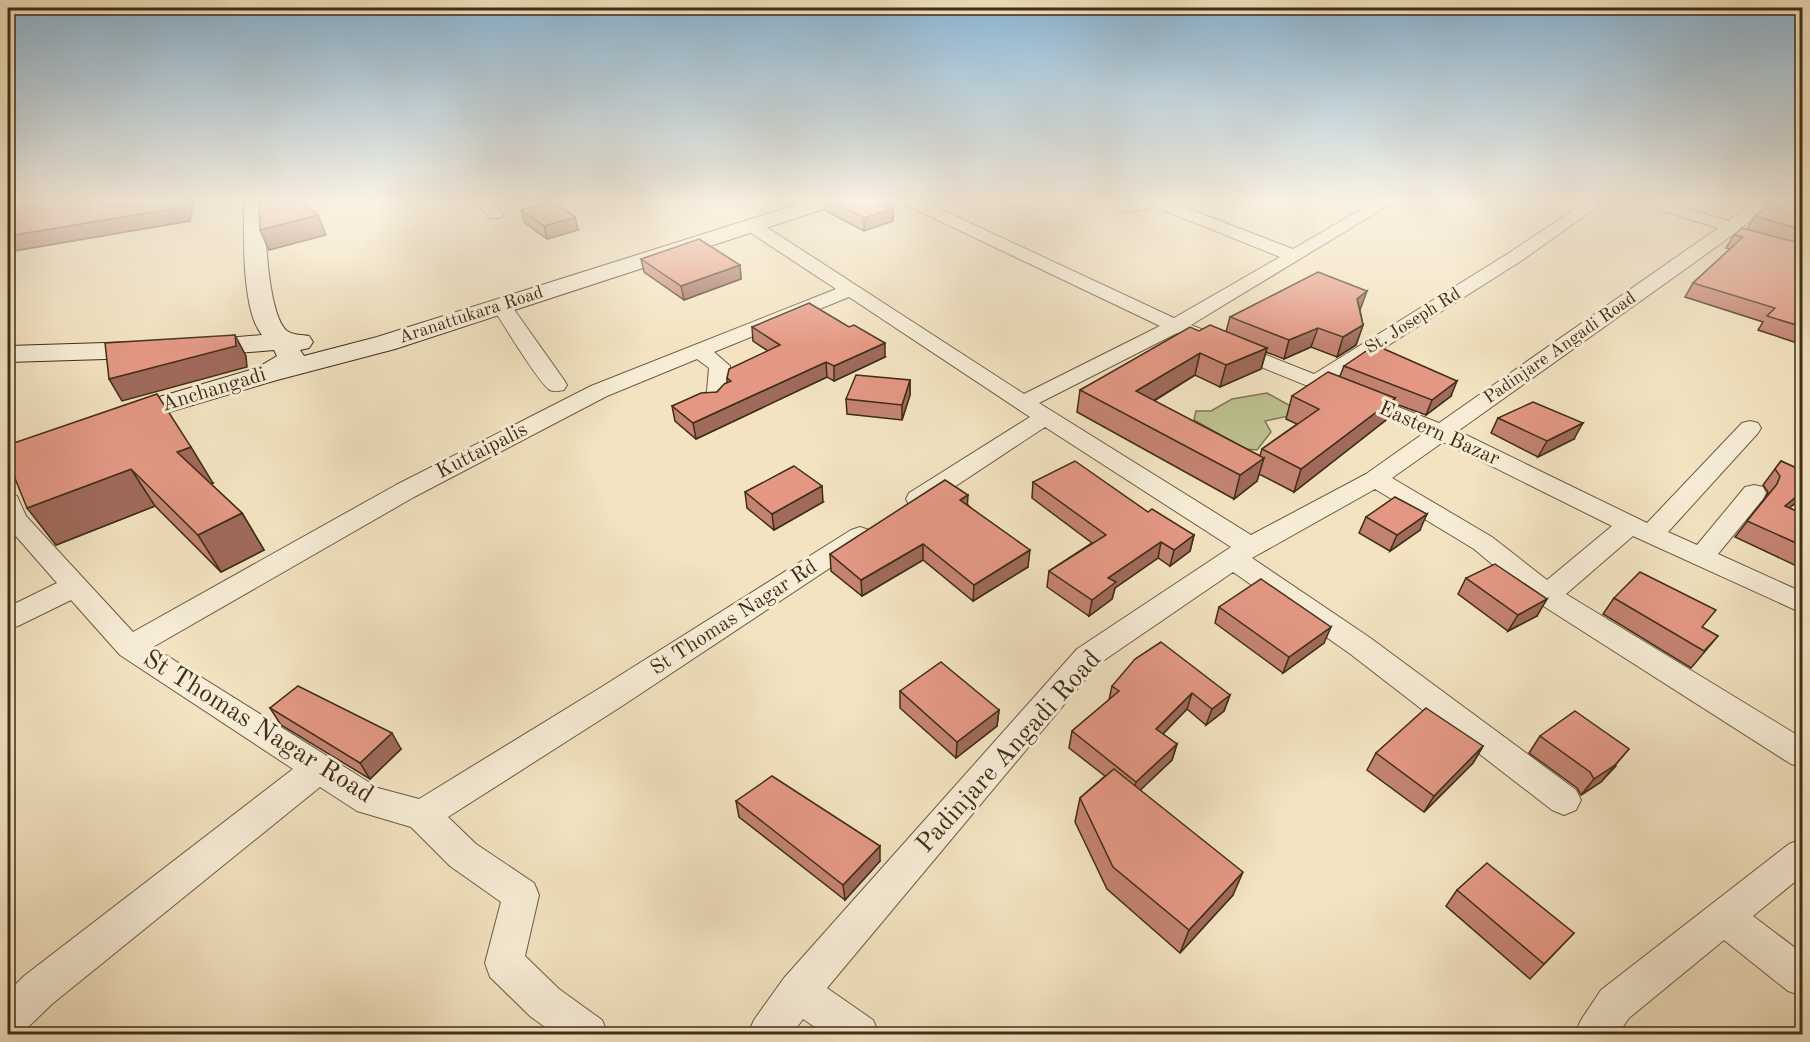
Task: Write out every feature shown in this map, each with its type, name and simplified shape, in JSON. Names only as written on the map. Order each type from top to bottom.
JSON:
[{"type":"main road","points":[[255,249],[264,311],[269,327],[282,341],[292,358],[267,374]]},
{"type":"main road","name":"Aranattukara Road","points":[[386,343],[676,249]]},
{"type":"main road","points":[[8,354],[202,348],[282,341],[335,345],[386,343]]},
{"type":"main road","name":"Anchangadi","points":[[93,426],[267,374],[386,343]]},
{"type":"street","points":[[786,249],[1034,410],[1241,552],[1359,645],[1564,800]]},
{"type":"street","name":"Eastern Bazar","points":[[1011,249],[1174,325],[1441,432],[1641,529],[1803,603]]},
{"type":"street","points":[[1276,249],[1294,256]]},
{"type":"street","name":"St Thomas Nagar Rd","points":[[422,815],[611,697],[889,517],[1034,410],[1080,372],[1154,338],[1307,249]]},
{"type":"street","name":"St. Joseph Rd","points":[[1316,382],[1526,249]]},
{"type":"street","name":"Padinjare Angadi Road","points":[[768,1035],[798,992],[1087,657],[1241,552],[1376,479],[1710,249]]},
{"type":"street","name":"Kuttaipalis","points":[[130,646],[405,490],[599,391],[850,290]]},
{"type":"street","points":[[501,305],[556,385]]},
{"type":"street","points":[[699,350],[720,366],[718,393],[710,401]]},
{"type":"street","points":[[1547,595],[1641,529],[1750,428]]},
{"type":"street","points":[[1376,479],[1483,543],[1547,595],[1803,754]]},
{"type":"street","points":[[1702,556],[1754,492]]},
{"type":"street","points":[[8,502],[15,519],[130,646]]},
{"type":"street","points":[[8,619],[75,586]]},
{"type":"street","name":"St Thomas Nagar Road","points":[[130,646],[369,801],[422,815]]},
{"type":"street","points":[[8,1019],[38,990],[318,769]]},
{"type":"street","points":[[422,815],[463,855],[521,895],[504,963],[545,1003],[588,1035]]},
{"type":"street","points":[[1595,1035],[1615,1004],[1803,855]]},
{"type":"street","points":[[1724,916],[1803,977]]},
{"type":"street","points":[[798,992],[859,1035]]},
{"type":"green space","points":[[1267,393],[1303,413],[1265,421],[1271,432],[1257,450],[1246,449],[1194,420],[1196,411],[1211,411],[1232,399]]},
{"type":"building","points":[[671,249],[714,249],[740,265],[681,286],[641,259]]},
{"type":"building","points":[[1730,249],[1803,249],[1803,327],[1767,316],[1775,308],[1693,283]]},
{"type":"building","points":[[1318,272],[1367,291],[1357,299],[1363,325],[1343,337],[1318,328],[1289,340],[1230,317]]},
{"type":"building","points":[[809,303],[849,327],[854,325],[885,343],[834,366],[826,362],[693,423],[672,406],[701,393],[717,392],[724,384],[731,381],[727,378],[729,369],[780,345],[752,327]]},
{"type":"building","points":[[1210,325],[1267,348],[1226,365],[1200,353],[1136,391],[1264,458],[1240,475],[1080,390],[1190,327],[1199,331]]},
{"type":"building","points":[[235,335],[236,346],[109,379],[105,343]]},
{"type":"building","points":[[1375,345],[1457,381],[1432,400],[1344,366]]},
{"type":"building","points":[[1328,372],[1395,398],[1301,469],[1262,449],[1319,409],[1292,396]]},
{"type":"building","points":[[856,375],[910,380],[902,405],[846,399]]},
{"type":"building","points":[[157,394],[191,447],[177,452],[242,513],[198,535],[131,469],[27,508],[8,461],[8,445]]},
{"type":"building","points":[[1533,402],[1583,423],[1547,441],[1498,418]]},
{"type":"building","points":[[1075,461],[1148,512],[1152,509],[1194,535],[1174,550],[1161,542],[1108,578],[1116,582],[1092,600],[1049,571],[1106,535],[1033,482]]},
{"type":"building","points":[[1781,461],[1803,471],[1803,491],[1785,506],[1803,514],[1803,546],[1747,521],[1777,484],[1780,476],[1775,469]]},
{"type":"building","points":[[794,466],[822,486],[772,514],[745,492]]},
{"type":"building","points":[[945,480],[968,495],[960,500],[1030,550],[974,585],[923,544],[861,580],[830,554]]},
{"type":"building","points":[[1395,497],[1427,514],[1397,535],[1366,517]]},
{"type":"building","points":[[1495,564],[1547,599],[1518,615],[1466,578]]},
{"type":"building","points":[[1640,572],[1716,610],[1702,627],[1718,636],[1704,651],[1614,598]]},
{"type":"building","points":[[1261,579],[1331,627],[1289,657],[1219,607]]},
{"type":"building","points":[[1161,642],[1230,695],[1212,709],[1192,693],[1156,729],[1177,744],[1136,782],[1072,731],[1119,691],[1112,686],[1135,659]]},
{"type":"building","points":[[941,662],[999,710],[957,742],[900,691]]},
{"type":"building","points":[[298,686],[392,733],[360,763],[270,708]]},
{"type":"building","points":[[1426,708],[1483,746],[1434,796],[1376,753]]},
{"type":"building","points":[[1575,711],[1629,749],[1614,766],[1594,779],[1590,772],[1540,736]]},
{"type":"building","points":[[1114,769],[1243,872],[1189,930],[1113,867],[1080,798]]},
{"type":"building","points":[[772,776],[880,846],[843,885],[736,801]]},
{"type":"building","points":[[1487,863],[1574,933],[1544,964],[1457,890]]}]
